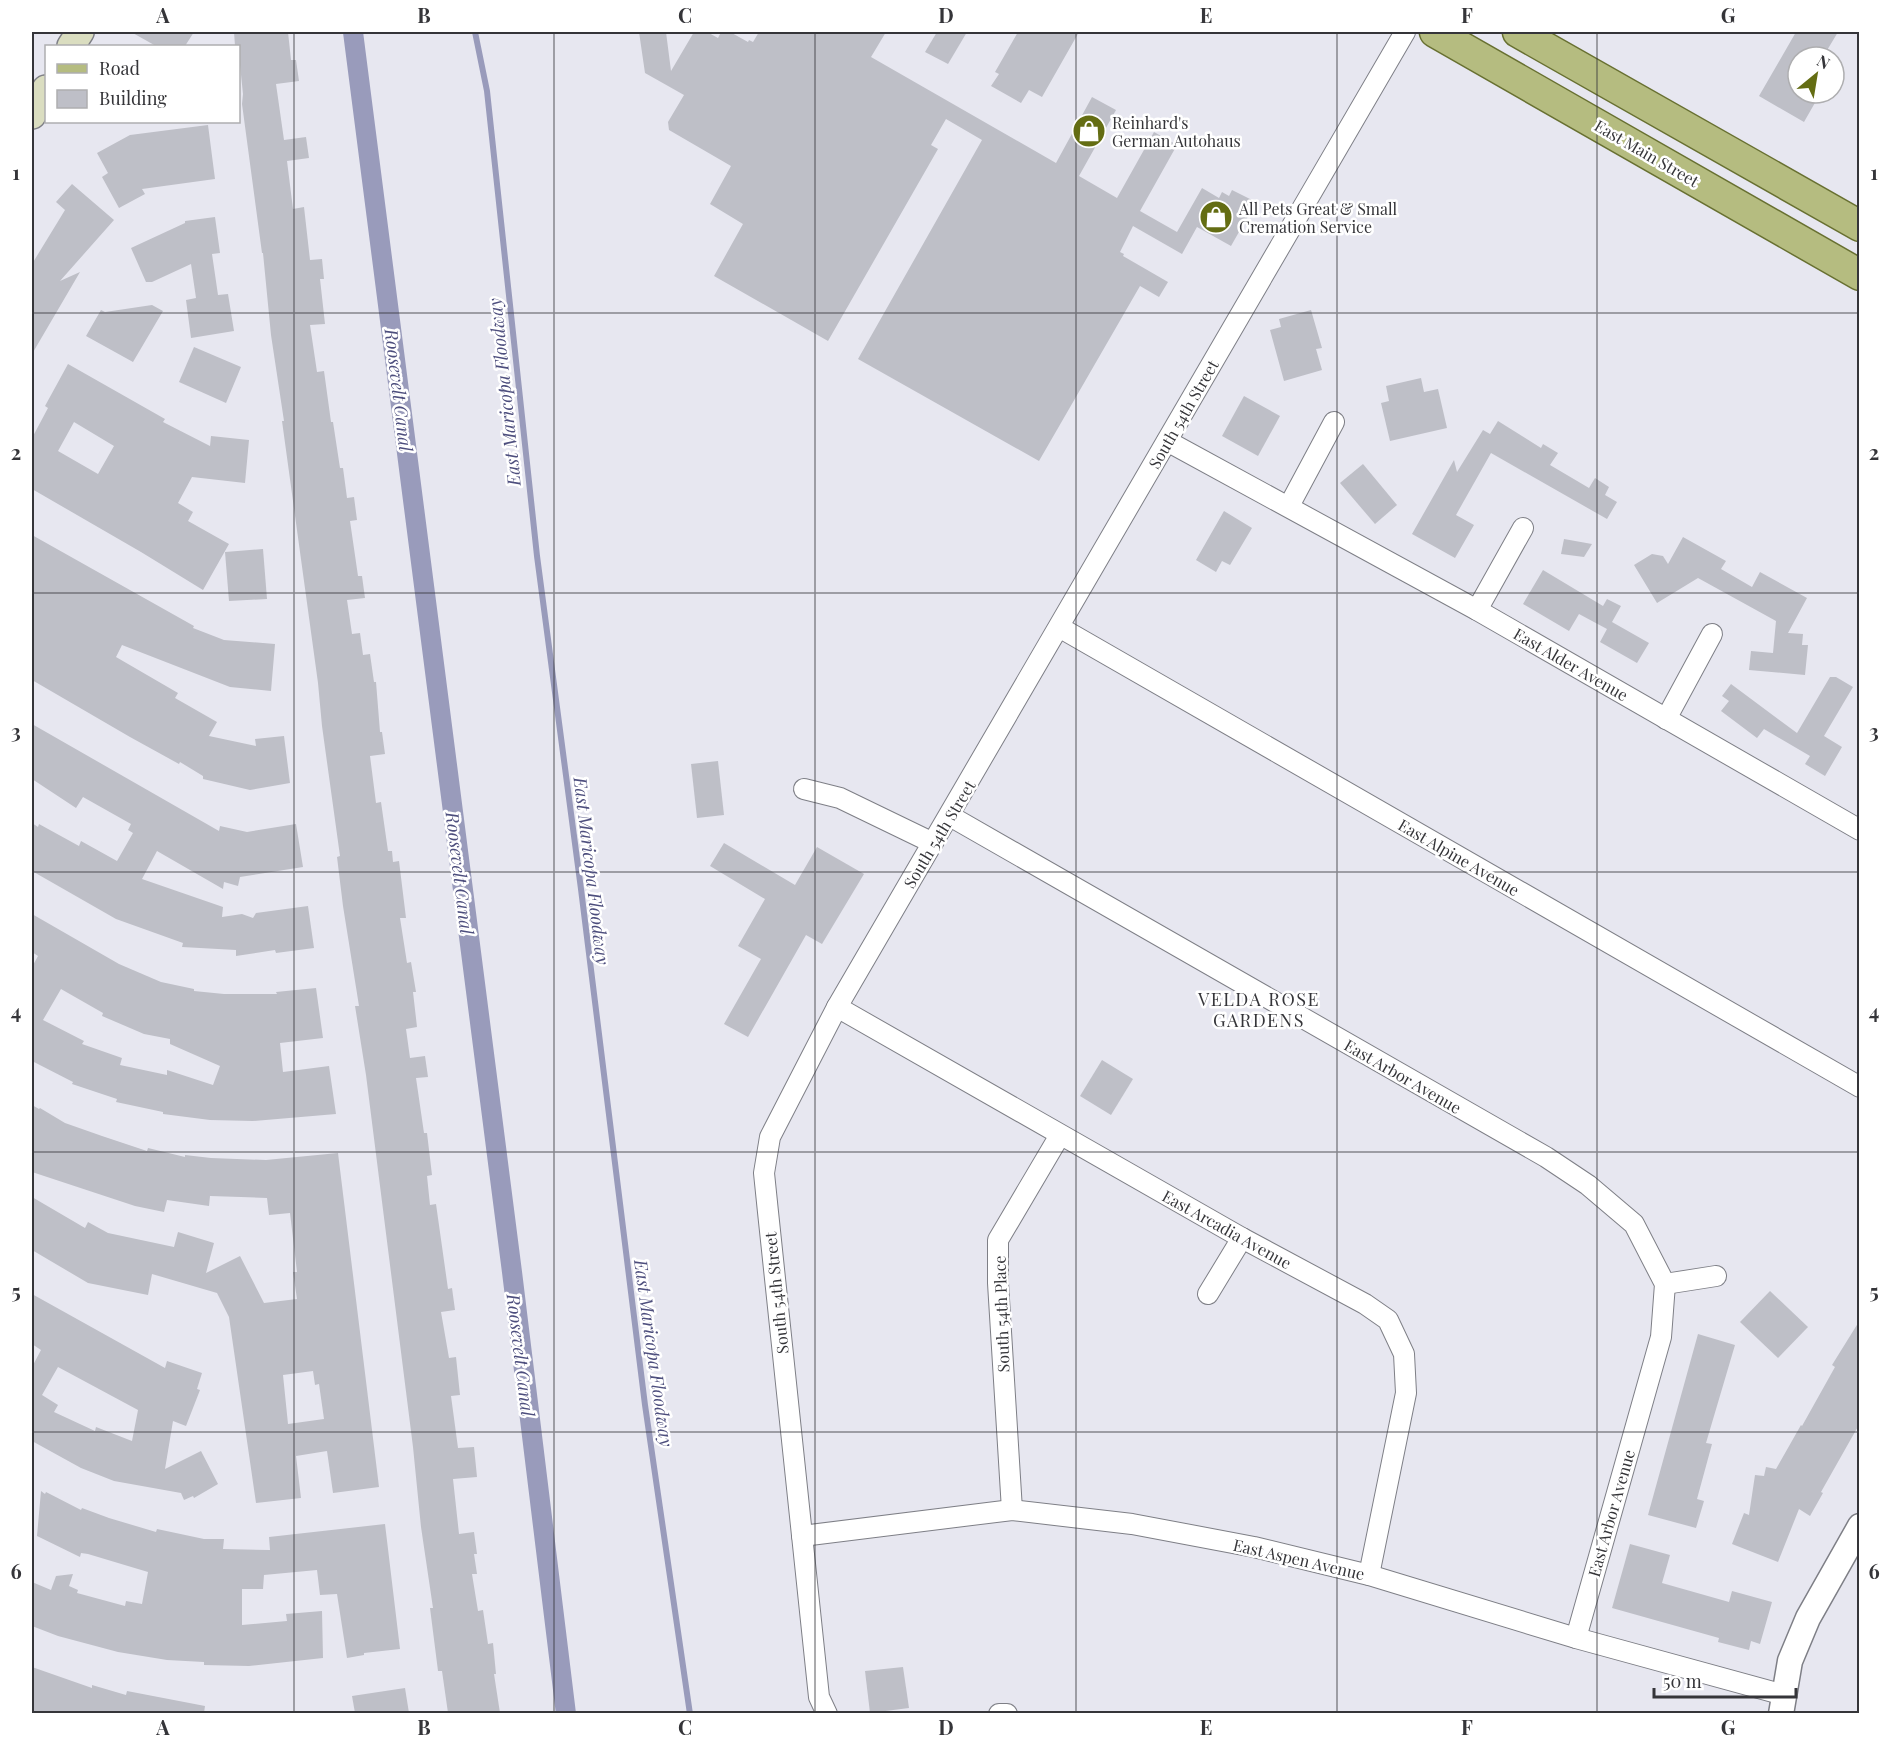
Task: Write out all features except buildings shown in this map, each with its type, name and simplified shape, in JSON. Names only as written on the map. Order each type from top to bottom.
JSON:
[{"type":"main road","points":[[72,45],[80,32]]},
{"type":"main road","name":"East Main Street","points":[[1435,32],[1860,275]]},
{"type":"main road","points":[[1518,32],[1860,226]]},
{"type":"main road","points":[[32,115],[45,91]]},
{"type":"main road","points":[[1756,216],[1795,222],[1815,229],[1860,255]]},
{"type":"street","name":"South 54th Street","points":[[827,1713],[819,1697],[764,1173],[770,1137],[837,1006],[950,816],[1405,32]]},
{"type":"street","points":[[1289,506],[1334,422]]},
{"type":"street","name":"East Alder Avenue","points":[[1167,441],[1477,610],[1666,719],[1857,821]]},
{"type":"street","points":[[1477,610],[1523,528]]},
{"type":"street","name":"East Alpine Avenue","points":[[1059,627],[1860,1087]]},
{"type":"street","points":[[1666,719],[1712,634]]},
{"type":"street","points":[[804,789],[840,798],[933,843]]},
{"type":"street","name":"East Arbor Avenue","points":[[950,816],[1546,1157],[1588,1185],[1634,1224],[1665,1284],[1661,1337],[1576,1638]]},
{"type":"street","name":"East Arcadia Avenue","points":[[837,1006],[1388,1320],[1404,1354],[1406,1393],[1369,1575]]},
{"type":"street","name":"South 54th Place","points":[[1012,1510],[998,1283],[998,1240],[1060,1135]]},
{"type":"street","points":[[1208,1294],[1242,1238]]},
{"type":"street","points":[[1665,1284],[1716,1276]]},
{"type":"street","name":"East Aspen Avenue","points":[[802,1536],[1012,1510],[1132,1524],[1254,1547],[1369,1575],[1782,1704]]},
{"type":"street","points":[[1782,1704],[1790,1661],[1808,1618],[1860,1526]]},
{"type":"street","points":[[999,1713],[1007,1713]]},
{"type":"waterway","name":"Roosevelt Canal","points":[[353,32],[512,1272],[566,1714]]},
{"type":"waterway","name":"East Maricopa Floodway","points":[[475,32],[487,91],[537,556],[645,1405],[690,1714]]},
{"type":"place","name":"Reinhard's German Autohaus","points":[[1089,131]]},
{"type":"place","name":"All Pets Great & Small Cremation Service","points":[[1216,217]]},
{"type":"district","name":"VELDA ROSE GARDENS","points":[[1259,1009]]}]
